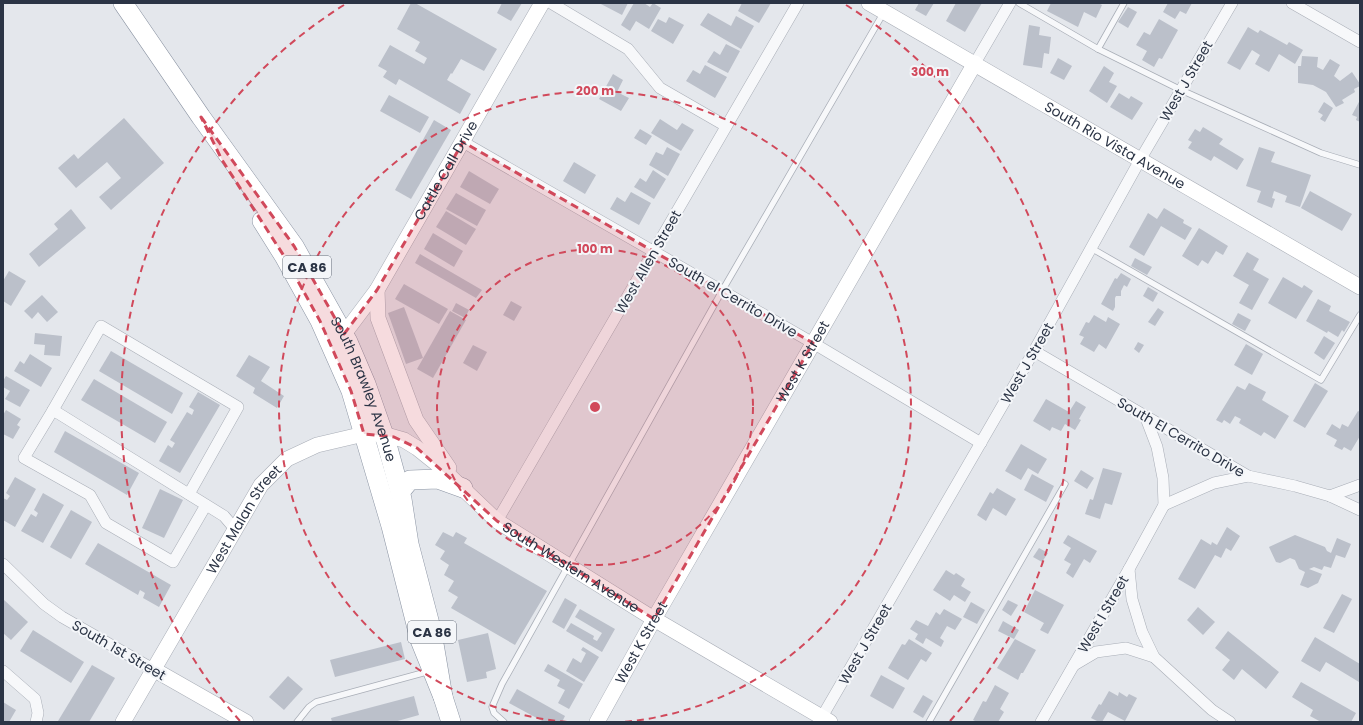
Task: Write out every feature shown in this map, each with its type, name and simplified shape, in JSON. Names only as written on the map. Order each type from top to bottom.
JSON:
[{"type":"highway","name":"South Brawley Avenue","points":[[123,3],[201,117],[294,246],[344,334],[366,384],[383,434],[400,492],[409,544],[432,632],[444,697],[451,722]]},
{"type":"highway","name":"South Brawley Avenue","points":[[201,117],[222,160],[284,256],[320,321],[351,391],[391,526],[420,640],[444,697]]},
{"type":"highway","points":[[400,492],[410,480],[438,479],[463,488]]},
{"type":"street","name":"Cattle Call Drive","points":[[344,334],[377,290],[542,3]]},
{"type":"street","points":[[551,3],[628,49],[660,88],[726,126]]},
{"type":"street","name":"West Allen Street","points":[[497,521],[798,3]]},
{"type":"street","name":"South Rio Vista Avenue","points":[[869,3],[1360,287]]},
{"type":"street","name":"West K Street","points":[[597,722],[654,619],[1010,3]]},
{"type":"street","name":"West J Street","points":[[824,720],[1034,351],[1140,160],[1232,3]]},
{"type":"street","points":[[1292,3],[1360,42]]},
{"type":"street","name":"South el Cerrito Drive","points":[[463,142],[982,442]]},
{"type":"street","name":"South Western Avenue","points":[[377,290],[378,318],[416,420],[463,488]]},
{"type":"street","points":[[189,494],[238,407],[101,326],[24,458],[90,495],[106,523],[173,562],[206,505]]},
{"type":"street","name":"South El Cerrito Drive","points":[[1034,351],[1146,418],[1248,476],[1295,486],[1330,496],[1360,510]]},
{"type":"street","points":[[53,410],[224,516],[234,529]]},
{"type":"street","points":[[1146,418],[1157,447],[1163,478],[1164,505],[1214,483],[1248,476]]},
{"type":"street","name":"West Malan Street","points":[[123,722],[261,484],[287,460],[317,444],[364,434],[383,434]]},
{"type":"street","name":"South Western Avenue","points":[[383,434],[404,440],[417,448],[463,488],[497,521],[654,619],[824,720]]},
{"type":"street","points":[[1330,496],[1360,485]]},
{"type":"street","name":"West I Street","points":[[1045,720],[1073,666],[1164,505]]},
{"type":"street","name":"South 1st Street","points":[[3,564],[44,604],[62,617],[246,722]]},
{"type":"street","points":[[1129,569],[1132,599],[1142,632],[1154,657],[1212,710],[1230,722]]},
{"type":"street","points":[[1073,666],[1096,652],[1126,648],[1154,657]]},
{"type":"street","points":[[3,671],[35,699],[38,713],[36,722]]},
{"type":"lane","points":[[1019,3],[1098,49],[1181,90],[1321,153],[1360,165]]},
{"type":"lane","points":[[1098,49],[1124,3]]},
{"type":"lane","points":[[504,722],[494,714],[492,707],[502,684],[722,291],[884,11]]},
{"type":"lane","points":[[1091,248],[1321,380],[1360,315]]},
{"type":"lane","points":[[929,722],[1065,484]]},
{"type":"lane","points":[[297,722],[309,707],[316,702],[432,670]]},
{"type":"highlighted area","points":[[201,117],[294,246],[344,334],[377,290],[463,142],[813,343],[654,619],[497,521],[417,448],[394,437],[364,434],[351,391],[320,321],[284,256],[222,160]]},
{"type":"building","points":[[411,3],[415,3],[497,49],[484,71],[461,59],[447,80],[471,94],[460,114],[399,79],[396,85],[383,77],[387,71],[378,66],[390,45],[424,64],[427,58],[415,51],[420,42],[397,29]]},
{"type":"building","points":[[502,3],[522,3],[511,21],[497,13]]},
{"type":"building","points":[[599,3],[628,3],[622,15]]},
{"type":"building","points":[[634,3],[644,3],[650,7],[653,3],[661,8],[649,29],[636,21],[630,31],[621,25]]},
{"type":"building","points":[[742,3],[771,3],[759,23],[738,11]]},
{"type":"building","points":[[919,3],[934,3],[926,16],[915,10]]},
{"type":"building","points":[[956,3],[982,3],[965,32],[946,21]]},
{"type":"building","points":[[1051,3],[1098,3],[1102,5],[1096,18],[1084,12],[1078,27],[1047,11]]},
{"type":"building","points":[[1168,3],[1192,3],[1186,14],[1180,11],[1175,19],[1163,12]]},
{"type":"building","points":[[1128,7],[1137,12],[1128,28],[1118,22]]},
{"type":"building","points":[[708,13],[731,26],[736,16],[754,26],[741,49],[700,25]]},
{"type":"building","points":[[669,17],[684,25],[673,44],[651,31],[658,19],[666,23]]},
{"type":"building","points":[[1159,19],[1178,30],[1162,59],[1159,58],[1154,67],[1142,60],[1147,51],[1136,45],[1144,32],[1150,35]]},
{"type":"building","points":[[1029,25],[1040,27],[1039,35],[1051,37],[1049,54],[1044,53],[1042,68],[1023,65]]},
{"type":"building","points":[[1248,27],[1258,33],[1260,30],[1287,45],[1289,42],[1303,50],[1295,64],[1279,54],[1269,72],[1255,64],[1260,55],[1252,50],[1240,70],[1227,63]]},
{"type":"building","points":[[726,44],[740,51],[728,73],[707,62],[714,51],[720,55]]},
{"type":"building","points":[[1302,56],[1318,57],[1317,67],[1323,70],[1330,59],[1340,65],[1334,76],[1340,81],[1352,72],[1360,86],[1354,89],[1355,92],[1342,100],[1344,103],[1336,107],[1326,92],[1313,85],[1298,83],[1298,66],[1301,66]]},
{"type":"building","points":[[1058,58],[1072,66],[1064,80],[1050,73]]},
{"type":"building","points":[[705,65],[727,77],[715,98],[686,81],[693,70],[700,74]]},
{"type":"building","points":[[1104,66],[1114,73],[1109,82],[1117,86],[1107,103],[1089,91]]},
{"type":"building","points":[[613,74],[623,80],[617,92],[629,98],[621,111],[599,99]]},
{"type":"building","points":[[1119,93],[1129,99],[1131,96],[1143,103],[1132,120],[1110,107]]},
{"type":"building","points":[[389,95],[429,117],[420,133],[380,111]]},
{"type":"building","points":[[1360,100],[1360,122],[1356,120],[1357,117],[1352,115]]},
{"type":"building","points":[[1324,102],[1333,108],[1325,122],[1320,119],[1323,115],[1318,112]]},
{"type":"building","points":[[124,118],[164,163],[111,210],[99,197],[121,178],[107,162],[76,188],[58,168],[74,154],[78,159]]},
{"type":"building","points":[[660,119],[677,130],[682,123],[694,130],[681,151],[651,133]]},
{"type":"building","points":[[434,120],[451,130],[411,199],[395,190]]},
{"type":"building","points":[[1203,127],[1223,139],[1219,144],[1244,159],[1237,170],[1214,156],[1211,161],[1188,148],[1192,142],[1188,140],[1195,129],[1200,132]]},
{"type":"building","points":[[640,129],[652,136],[646,145],[634,138]]},
{"type":"building","points":[[667,147],[680,154],[668,176],[649,165],[656,152],[663,155]]},
{"type":"building","points":[[1259,147],[1275,152],[1271,162],[1311,175],[1300,207],[1285,202],[1287,196],[1274,191],[1272,198],[1275,199],[1272,208],[1257,202],[1261,191],[1246,186]]},
{"type":"building","points":[[574,162],[596,175],[585,194],[563,181]]},
{"type":"building","points":[[653,170],[666,179],[654,199],[634,187],[640,178],[646,182]]},
{"type":"building","points":[[469,171],[499,189],[490,204],[460,187]]},
{"type":"building","points":[[1310,191],[1352,214],[1342,231],[1301,208]]},
{"type":"building","points":[[631,192],[651,203],[639,225],[610,209],[617,197],[625,202]]},
{"type":"building","points":[[456,193],[486,210],[477,226],[446,209]]},
{"type":"building","points":[[1164,208],[1184,220],[1183,223],[1192,228],[1185,240],[1161,226],[1144,256],[1129,247],[1148,213],[1157,219]]},
{"type":"building","points":[[71,209],[86,228],[39,267],[29,254],[58,229],[54,224]]},
{"type":"building","points":[[446,211],[476,229],[466,245],[436,227]]},
{"type":"building","points":[[1199,228],[1228,246],[1223,255],[1216,251],[1208,264],[1202,260],[1198,266],[1182,256]]},
{"type":"building","points":[[433,233],[463,251],[454,267],[424,249]]},
{"type":"building","points":[[1247,252],[1259,259],[1253,270],[1269,279],[1252,310],[1239,303],[1249,285],[1233,276]]},
{"type":"building","points":[[420,254],[482,290],[476,298],[415,263]]},
{"type":"building","points":[[1135,258],[1152,267],[1147,275],[1131,266]]},
{"type":"building","points":[[9,271],[26,281],[11,306],[3,301],[3,281]]},
{"type":"building","points":[[1121,273],[1131,279],[1127,287],[1124,285],[1121,291],[1121,296],[1116,296],[1113,311],[1101,304],[1115,278],[1117,279]]},
{"type":"building","points":[[1283,277],[1302,288],[1304,285],[1313,291],[1296,319],[1268,303]]},
{"type":"building","points":[[404,284],[448,309],[439,324],[395,299]]},
{"type":"building","points":[[1148,287],[1158,293],[1153,302],[1143,296]]},
{"type":"building","points":[[42,295],[58,312],[47,322],[38,312],[32,319],[24,311]]},
{"type":"building","points":[[1318,299],[1331,306],[1329,311],[1350,322],[1344,332],[1342,330],[1338,337],[1328,331],[1327,333],[1306,321]]},
{"type":"building","points":[[511,301],[522,307],[514,321],[503,315]]},
{"type":"building","points":[[456,303],[469,310],[465,318],[452,311]]},
{"type":"building","points":[[404,307],[423,358],[406,364],[388,313]]},
{"type":"building","points":[[1158,308],[1164,312],[1155,326],[1148,322]]},
{"type":"building","points":[[450,311],[466,320],[433,378],[417,369]]},
{"type":"building","points":[[1238,313],[1251,320],[1245,331],[1232,324]]},
{"type":"building","points":[[1094,315],[1106,322],[1108,317],[1120,324],[1106,349],[1099,344],[1094,352],[1080,344],[1084,337],[1079,335],[1086,322],[1089,323]]},
{"type":"building","points":[[35,333],[62,336],[60,356],[44,355],[45,345],[34,344]]},
{"type":"building","points":[[1324,336],[1335,343],[1324,360],[1314,353]]},
{"type":"building","points":[[1138,342],[1144,345],[1139,353],[1134,349]]},
{"type":"building","points":[[1246,344],[1263,354],[1252,375],[1234,365]]},
{"type":"building","points":[[473,345],[487,352],[477,371],[463,363]]},
{"type":"building","points":[[111,351],[183,393],[172,414],[99,371]]},
{"type":"building","points":[[30,354],[52,368],[41,387],[14,371],[20,361],[24,364]]},
{"type":"building","points":[[249,355],[270,367],[261,381],[284,396],[277,408],[253,393],[255,388],[236,376]]},
{"type":"building","points":[[6,376],[30,390],[20,407],[5,399],[10,391],[3,387],[3,381]]},
{"type":"building","points":[[94,379],[167,422],[155,443],[81,400]]},
{"type":"building","points":[[1249,383],[1266,392],[1262,400],[1289,416],[1275,439],[1264,432],[1261,436],[1239,423],[1241,419],[1235,416],[1230,424],[1224,420],[1222,423],[1216,420],[1237,386],[1245,390]]},
{"type":"building","points":[[1315,383],[1328,391],[1305,428],[1293,421]]},
{"type":"building","points":[[198,392],[220,405],[180,473],[159,461],[168,445],[172,448],[175,443],[170,440],[187,412],[192,415],[194,410],[189,407]]},
{"type":"building","points":[[1046,399],[1069,412],[1076,401],[1086,407],[1075,430],[1065,424],[1061,431],[1052,427],[1050,431],[1033,421]]},
{"type":"building","points":[[6,410],[21,419],[17,425],[20,427],[13,439],[3,434],[3,415]]},
{"type":"building","points":[[1358,411],[1360,412],[1360,436],[1351,451],[1344,447],[1342,450],[1334,446],[1337,440],[1326,434],[1332,424],[1340,429],[1342,424],[1348,427]]},
{"type":"building","points":[[65,431],[139,473],[127,495],[54,452]]},
{"type":"building","points":[[1021,444],[1047,459],[1038,474],[1028,468],[1021,480],[1005,471]]},
{"type":"building","points":[[1103,468],[1122,473],[1112,505],[1105,503],[1100,519],[1085,514],[1090,499],[1093,500]]},
{"type":"building","points":[[1081,470],[1094,478],[1087,489],[1074,481]]},
{"type":"building","points":[[1032,474],[1054,486],[1046,502],[1024,490]]},
{"type":"building","points":[[15,477],[36,489],[15,527],[3,520],[3,498],[7,500],[10,496],[6,493]]},
{"type":"building","points":[[997,488],[1016,499],[1006,516],[993,508],[986,521],[977,515],[990,492],[993,494]]},
{"type":"building","points":[[160,489],[183,500],[164,538],[142,528]]},
{"type":"building","points":[[43,493],[64,505],[43,543],[21,531],[31,514],[36,517],[38,513],[34,510]]},
{"type":"building","points":[[71,510],[92,522],[71,559],[50,547]]},
{"type":"building","points":[[1227,527],[1240,536],[1231,551],[1226,548],[1221,558],[1215,555],[1195,589],[1178,579],[1201,539],[1211,545],[1212,542],[1217,545]]},
{"type":"building","points":[[443,532],[453,537],[456,532],[467,538],[464,543],[547,591],[515,645],[451,608],[458,597],[448,591],[454,581],[444,575],[449,565],[440,559],[445,551],[435,545]]},
{"type":"building","points":[[1068,535],[1097,551],[1090,563],[1084,559],[1073,578],[1066,573],[1071,564],[1064,560],[1071,548],[1063,543]]},
{"type":"building","points":[[1295,535],[1325,547],[1327,551],[1331,553],[1337,538],[1351,544],[1345,558],[1336,555],[1331,568],[1324,566],[1322,570],[1314,567],[1309,569],[1322,574],[1318,583],[1308,588],[1300,585],[1305,572],[1299,569],[1295,560],[1290,558],[1280,563],[1276,562],[1269,547]]},
{"type":"building","points":[[98,543],[171,585],[159,607],[143,598],[145,593],[140,590],[138,595],[85,564]]},
{"type":"building","points":[[1039,548],[1048,553],[1042,562],[1033,557]]},
{"type":"building","points":[[946,570],[954,575],[956,573],[965,579],[961,586],[971,592],[965,602],[954,595],[950,601],[933,590]]},
{"type":"building","points":[[1035,590],[1064,605],[1048,634],[1040,630],[1044,623],[1024,612]]},
{"type":"building","points":[[1342,594],[1352,599],[1334,633],[1323,628]]},
{"type":"building","points":[[565,598],[577,605],[564,629],[552,622]]},
{"type":"building","points":[[3,599],[28,622],[11,640],[3,633]]},
{"type":"building","points":[[1008,600],[1018,605],[1011,616],[1002,610]]},
{"type":"building","points":[[971,602],[985,610],[977,624],[963,617]]},
{"type":"building","points":[[1198,607],[1215,622],[1203,635],[1187,620]]},
{"type":"building","points":[[580,609],[615,629],[602,652],[566,631],[571,623],[594,636],[593,639],[597,641],[602,633],[575,617]]},
{"type":"building","points":[[944,609],[962,619],[955,630],[947,626],[940,638],[944,641],[941,647],[926,638],[923,644],[915,639],[918,634],[910,629],[916,620],[928,626],[936,612],[940,615]]},
{"type":"building","points":[[1003,621],[1019,630],[1014,639],[998,631]]},
{"type":"building","points":[[33,630],[84,662],[71,683],[20,651]]},
{"type":"building","points":[[1228,631],[1279,672],[1266,689],[1242,669],[1234,680],[1222,670],[1230,660],[1215,648]]},
{"type":"building","points":[[488,633],[496,669],[486,672],[487,678],[467,682],[458,640]]},
{"type":"building","points":[[1315,637],[1360,664],[1359,682],[1326,662],[1320,672],[1301,661]]},
{"type":"building","points":[[909,639],[932,653],[926,662],[921,659],[908,680],[888,668],[902,644],[905,645]]},
{"type":"building","points":[[1015,639],[1036,650],[1018,680],[997,668]]},
{"type":"building","points":[[401,642],[405,659],[335,677],[330,660]]},
{"type":"building","points":[[583,647],[599,657],[584,682],[566,671],[573,658],[581,663],[586,653],[581,650]]},
{"type":"building","points":[[548,664],[583,684],[569,709],[558,703],[565,690],[557,686],[560,680],[544,671]]},
{"type":"building","points":[[92,665],[115,678],[89,722],[58,721]]},
{"type":"building","points":[[881,675],[905,688],[893,709],[870,696]]},
{"type":"building","points":[[288,676],[303,689],[284,710],[269,697]]},
{"type":"building","points":[[1301,682],[1356,713],[1351,722],[1321,722],[1310,716],[1313,710],[1292,697]]},
{"type":"building","points":[[995,685],[1009,693],[1000,709],[1004,712],[998,722],[977,722],[973,720],[983,701],[986,702]]},
{"type":"building","points":[[517,689],[565,716],[562,722],[544,722],[509,703]]},
{"type":"building","points":[[1109,691],[1118,696],[1119,692],[1127,697],[1129,694],[1137,698],[1125,721],[1108,712],[1102,722],[1091,718]]},
{"type":"building","points":[[923,695],[933,701],[923,718],[913,712]]},
{"type":"building","points":[[414,696],[419,715],[394,722],[332,722],[331,718]]},
{"type":"building","points":[[3,702],[16,710],[9,722],[3,722]]}]
